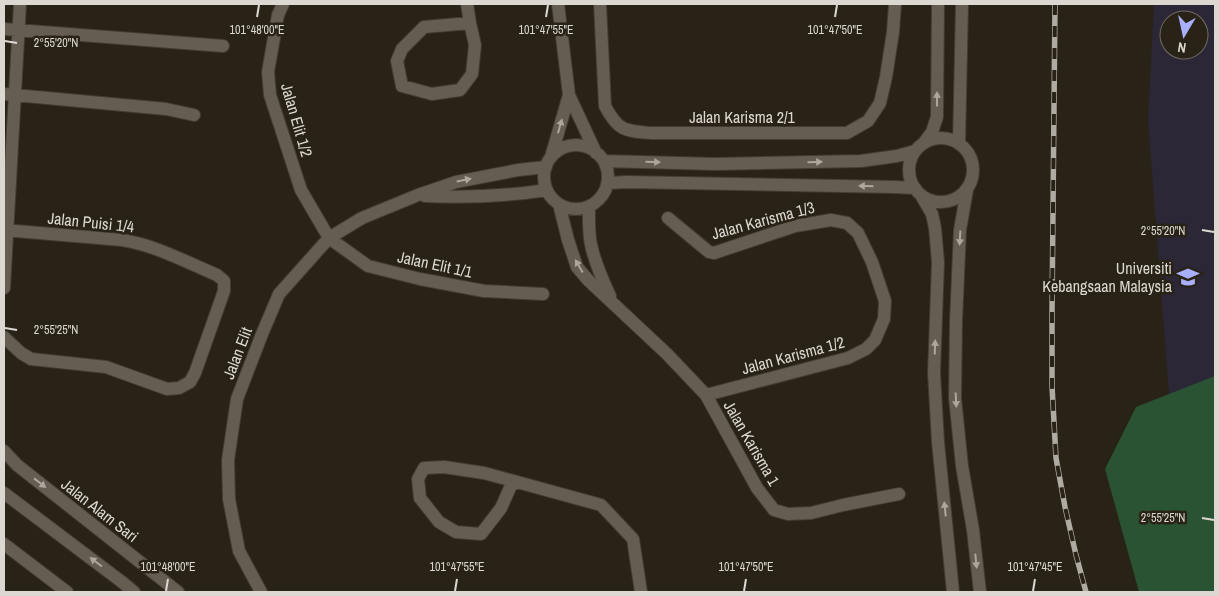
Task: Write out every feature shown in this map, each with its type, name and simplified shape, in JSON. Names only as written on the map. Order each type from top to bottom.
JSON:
[{"type":"street","points":[[4,288],[9,94],[20,4]]},
{"type":"street","name":"Jalan Elit 1/2","points":[[283,4],[278,15],[268,72],[270,95],[301,190],[329,238]]},
{"type":"street","points":[[467,4],[475,45],[472,74],[460,90],[432,94],[402,86],[397,60],[402,49],[424,27],[470,23]]},
{"type":"street","points":[[558,4],[569,95],[607,168],[608,183],[601,197],[589,206],[573,209],[559,204],[552,198],[547,190],[544,179],[569,95]]},
{"type":"street","name":"Jalan Karisma 2/1","points":[[600,4],[605,106],[612,118],[621,128],[632,132],[681,134],[847,133],[868,121],[880,103],[893,32],[895,4]]},
{"type":"street","points":[[938,4],[937,118],[932,132],[910,160],[909,170],[910,179],[932,214],[935,228],[938,262],[934,373],[938,442],[953,592]]},
{"type":"street","points":[[959,144],[962,4]]},
{"type":"street","points":[[4,29],[223,46]]},
{"type":"street","points":[[9,94],[166,109],[194,115]]},
{"type":"street","points":[[548,162],[557,152],[573,146],[589,148],[600,157],[715,164],[861,161],[897,156],[935,139],[948,139],[959,144],[967,151],[972,160],[973,170],[972,180],[966,190],[957,198],[945,202],[932,201],[918,192],[894,187],[608,183]]},
{"type":"street","name":"Jalan Elit","points":[[261,592],[239,551],[229,498],[228,460],[237,399],[279,294],[329,238],[362,218],[456,182],[548,162]]},
{"type":"street","name":"Jalan Elit","points":[[418,195],[459,197],[518,194],[547,190]]},
{"type":"street","points":[[966,190],[960,239],[955,398],[962,466],[973,530],[980,592]]},
{"type":"street","name":"Jalan Karisma 1","points":[[559,204],[577,267],[588,280],[667,354],[706,395],[757,488],[774,510],[788,514],[811,513],[899,494]]},
{"type":"street","name":"Jalan Karisma 1","points":[[589,206],[591,248],[612,301]]},
{"type":"street","name":"Jalan Karisma 1/3","points":[[668,218],[709,252],[714,253],[795,226],[831,220],[847,223]]},
{"type":"street","name":"Jalan Karisma 1/2","points":[[706,395],[848,358],[866,349],[875,340],[884,320],[884,301],[872,262],[858,233],[847,223]]},
{"type":"street","name":"Jalan Puisi 1/4","points":[[4,337],[30,359],[106,367],[167,389],[179,388],[190,382],[196,373],[224,291],[224,281],[217,275],[139,242],[6,230]]},
{"type":"street","name":"Jalan Elit 1/1","points":[[329,238],[368,266],[385,271],[484,290],[544,294]]},
{"type":"street","name":"Jalan Alam Sari","points":[[4,451],[17,465],[178,592]]},
{"type":"street","points":[[513,481],[501,508],[481,534],[456,532],[439,522],[420,498],[418,479],[424,468],[444,466],[484,473],[513,481],[601,506],[634,539],[641,592]]},
{"type":"street","points":[[4,493],[134,592]]},
{"type":"street","points":[[4,544],[68,592]]},
{"type":"shaded area","name":"Universiti Kebangsaan Malaysia","points":[[1154,4],[1215,4],[1215,570],[1172,434],[1148,120]]},
{"type":"green space","points":[[1215,376],[1215,592],[1139,592],[1105,469],[1136,407]]},
{"type":"railway","points":[[1055,4],[1052,386],[1056,458],[1065,507],[1086,592]]},
{"type":"place","name":"Universiti Kebangsaan Malaysia","points":[[1188,277]]}]
